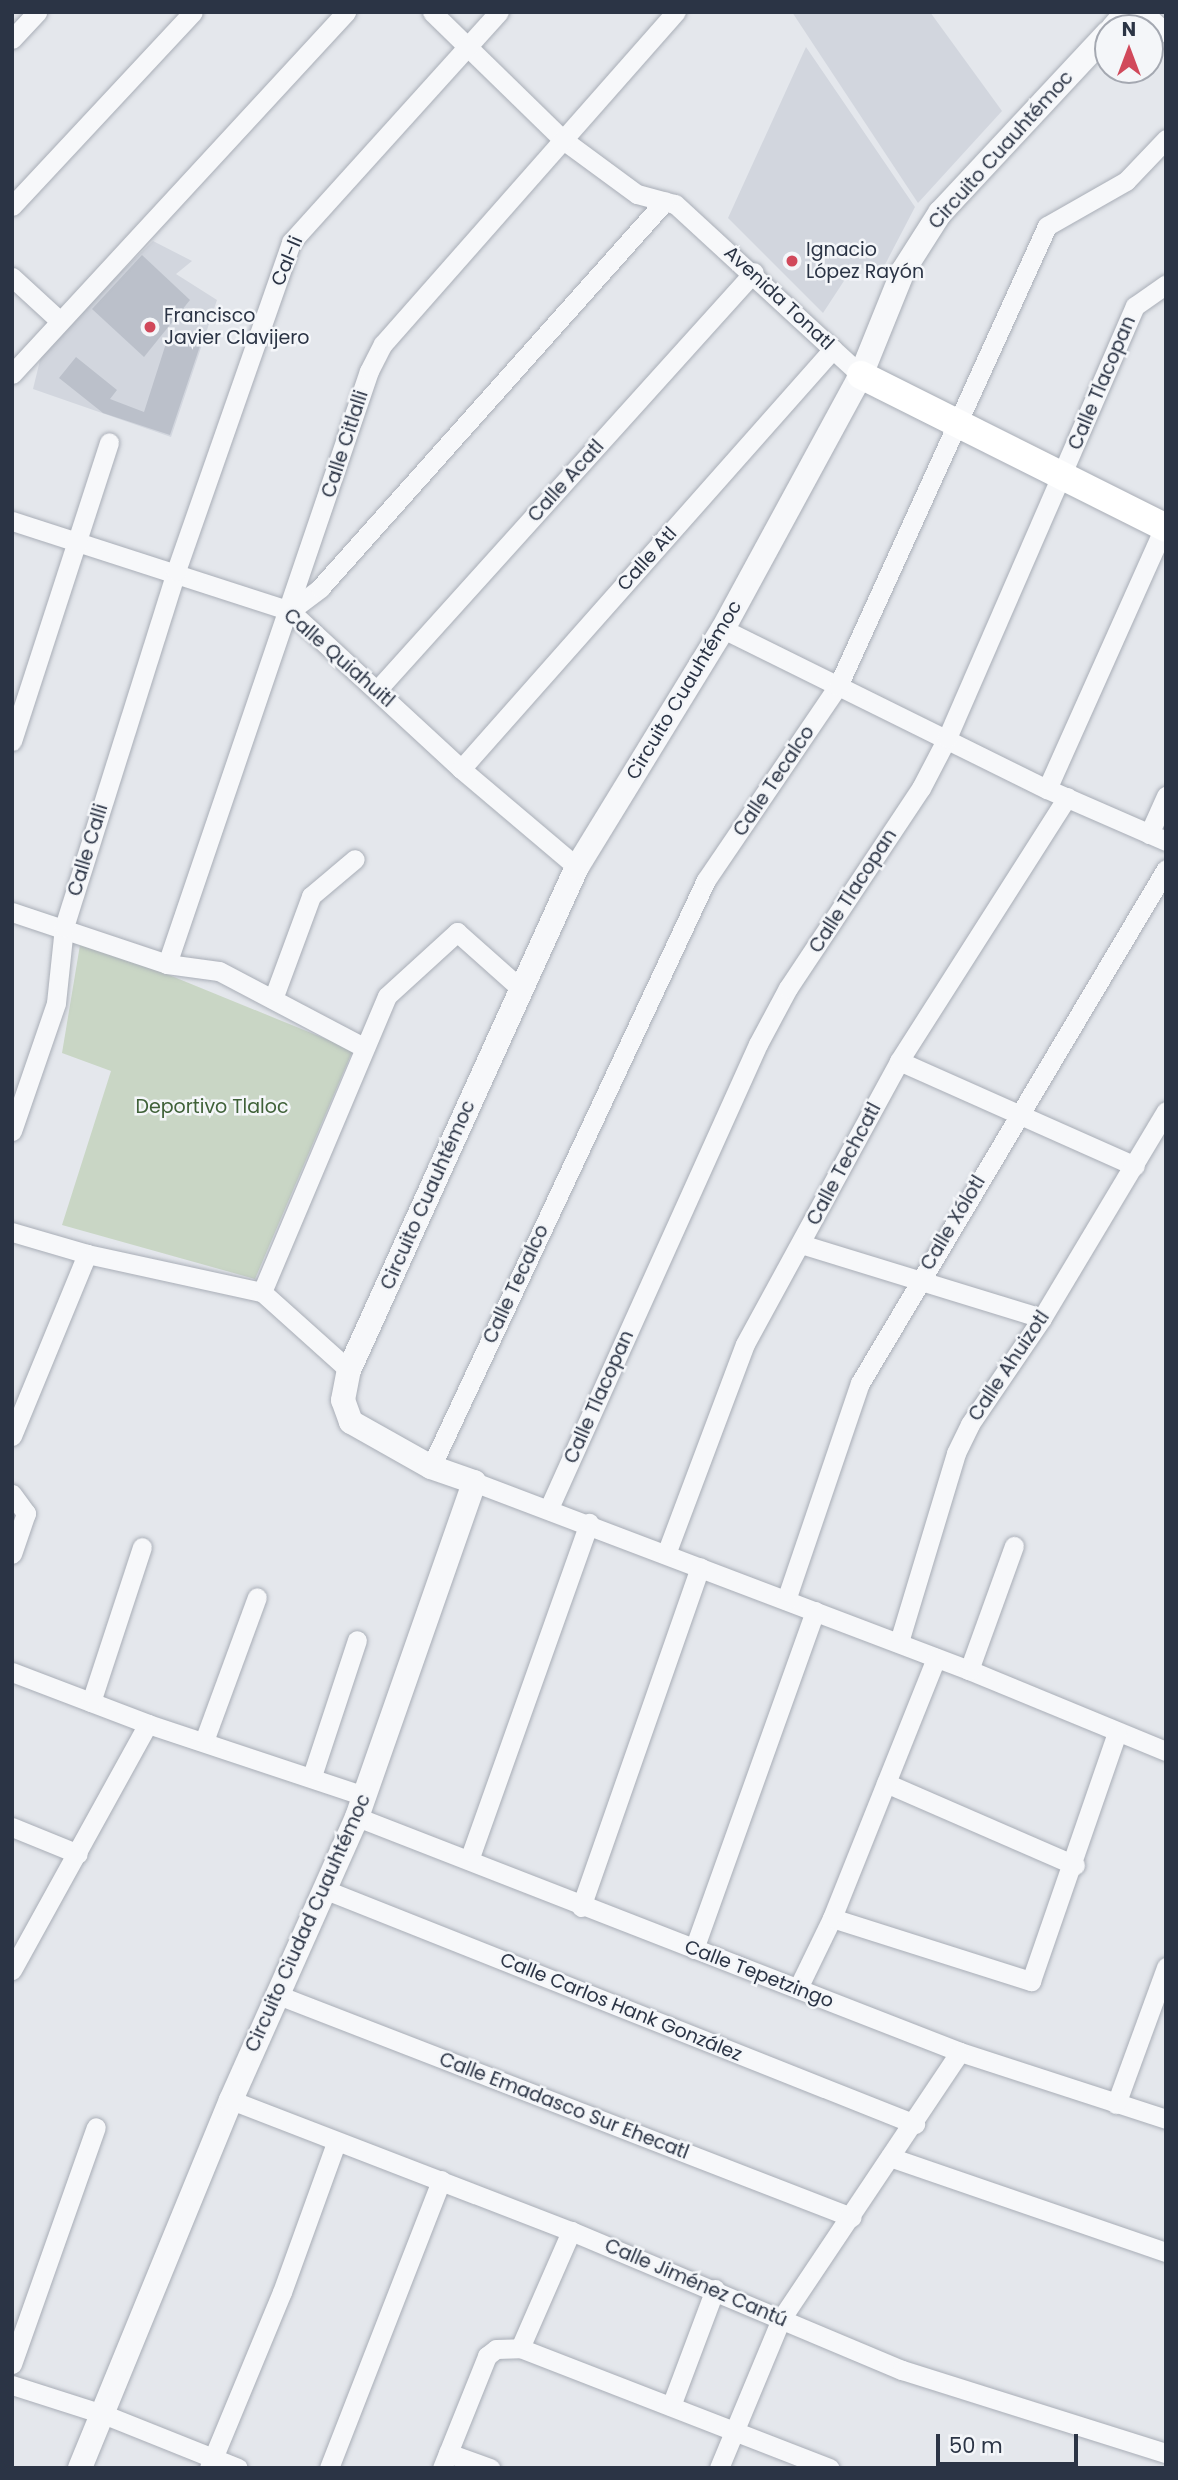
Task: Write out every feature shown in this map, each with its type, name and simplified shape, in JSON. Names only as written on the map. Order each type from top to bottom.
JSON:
[{"type":"main road","name":"Avenida Tonatl","points":[[861,375],[1165,526]]},
{"type":"street","points":[[12,39],[37,12]]},
{"type":"street","points":[[12,206],[192,12]]},
{"type":"street","points":[[13,374],[346,12]]},
{"type":"street","name":"Avenida Tonatl","points":[[432,12],[562,139],[636,194],[675,204],[754,272],[861,375]]},
{"type":"street","name":"Cal-li","points":[[176,571],[292,243],[499,12]]},
{"type":"street","name":"Calle Citlalli","points":[[167,964],[290,611],[369,371],[383,344],[676,12]]},
{"type":"street","points":[[1143,12],[1166,33]]},
{"type":"street","name":"Circuito Cuauhtémoc","points":[[431,1467],[351,1422],[343,1399],[349,1370],[577,867],[723,629],[861,375],[903,271],[940,213],[1094,48]]},
{"type":"street","name":"Calle Tecalco","points":[[431,1467],[706,880],[838,685],[1047,226],[1126,181],[1166,139]]},
{"type":"street","points":[[290,611],[320,589],[665,201]]},
{"type":"street","name":"Calle Acatl","points":[[378,689],[754,272]]},
{"type":"street","points":[[12,277],[60,321]]},
{"type":"street","name":"Calle Tlacopan","points":[[549,1508],[758,1044],[788,988],[921,788],[947,738],[1135,306],[1166,284]]},
{"type":"street","name":"Calle Atl","points":[[461,769],[833,349]]},
{"type":"street","points":[[12,741],[109,442]]},
{"type":"street","name":"Calle Quiahuitl","points":[[12,521],[176,571],[290,611],[378,689],[461,769],[577,867]]},
{"type":"street","points":[[1047,789],[1165,526]]},
{"type":"street","name":"Calle Calli","points":[[12,1131],[56,1003],[64,927],[176,571]]},
{"type":"street","points":[[723,629],[1047,789],[1157,838],[1166,796]]},
{"type":"street","name":"Calle Techcatl","points":[[666,1554],[734,1367],[899,1061],[1067,797]]},
{"type":"street","points":[[273,999],[312,896],[355,859]]},
{"type":"street","name":"Calle Xólotl","points":[[786,1600],[860,1383],[1016,1116],[1166,869]]},
{"type":"street","points":[[12,912],[64,927],[167,964],[219,971],[363,1047]]},
{"type":"street","points":[[262,1292],[363,1047],[387,996],[451,934],[463,935],[521,989]]},
{"type":"street","points":[[899,1061],[1016,1116],[1135,1166]]},
{"type":"street","name":"Calle Ahuizotl","points":[[899,1642],[956,1453],[970,1424],[1042,1318],[1166,1111]]},
{"type":"street","points":[[12,1232],[87,1254],[262,1292],[349,1370]]},
{"type":"street","points":[[801,1244],[1042,1318]]},
{"type":"street","points":[[12,1436],[87,1254]]},
{"type":"street","points":[[431,1467],[549,1508],[899,1642],[1117,1733],[1164,1746]]},
{"type":"street","name":"Circuito Ciudad Cuauhtémoc","points":[[80,2468],[231,2100],[361,1807],[474,1482]]},
{"type":"street","points":[[12,1494],[26,1513],[12,1554]]},
{"type":"street","points":[[469,1860],[589,1523]]},
{"type":"street","points":[[970,1670],[1014,1546]]},
{"type":"street","points":[[91,1702],[142,1547]]},
{"type":"street","points":[[581,1907],[700,1567]]},
{"type":"street","points":[[204,1741],[257,1597]]},
{"type":"street","points":[[694,1949],[815,1611]]},
{"type":"street","points":[[312,1776],[357,1640]]},
{"type":"street","points":[[798,1988],[832,1918],[936,1658]]},
{"type":"street","name":"Calle Tepetzingo","points":[[12,1672],[148,1724],[312,1776],[361,1807],[469,1860],[581,1907],[960,2052],[1166,2119]]},
{"type":"street","points":[[14,1962],[78,1854],[148,1724]]},
{"type":"street","points":[[832,1918],[1031,1981],[1075,1865],[1117,1733]]},
{"type":"street","points":[[886,1783],[1075,1865]]},
{"type":"street","points":[[12,1827],[78,1854]]},
{"type":"street","name":"Calle Carlos Hank González","points":[[326,1890],[915,2124]]},
{"type":"street","points":[[1116,2104],[1166,1967]]},
{"type":"street","name":"Calle Emadasco Sur Ehecatl","points":[[278,1995],[851,2217]]},
{"type":"street","points":[[719,2468],[781,2319],[915,2124],[960,2052]]},
{"type":"street","name":"Calle Jiménez Cantú","points":[[231,2100],[336,2143],[441,2180],[571,2231],[715,2289],[902,2370],[1166,2453]]},
{"type":"street","points":[[12,2364],[96,2127]]},
{"type":"street","points":[[211,2462],[282,2292],[336,2143]]},
{"type":"street","points":[[890,2157],[1166,2252]]},
{"type":"street","points":[[329,2468],[441,2180]]},
{"type":"street","points":[[520,2348],[571,2231]]},
{"type":"street","points":[[671,2406],[715,2289]]},
{"type":"street","points":[[490,2468],[445,2460],[487,2356],[496,2349],[520,2348],[830,2468]]},
{"type":"street","points":[[12,2385],[103,2414],[211,2462],[238,2468]]},
{"type":"shaded area","points":[[792,12],[930,12],[1002,111],[918,203]]},
{"type":"shaded area","points":[[806,47],[915,207],[878,278],[855,264],[823,313],[728,218]]},
{"type":"shaded area","points":[[153,241],[192,261],[176,274],[217,300],[171,437],[33,389],[43,348]]},
{"type":"green space","name":"Deportivo Tlaloc","points":[[81,939],[353,1050],[255,1279],[62,1225],[111,1071],[62,1053]]},
{"type":"building","points":[[142,255],[190,300],[144,357],[92,309]]},
{"type":"building","points":[[169,334],[201,343],[170,435],[103,413],[59,378],[76,357],[117,390],[110,399],[144,412]]},
{"type":"place","name":"Ignacio López Rayón","points":[[792,261]]},
{"type":"place","name":"Francisco Javier Clavijero","points":[[150,327]]}]
